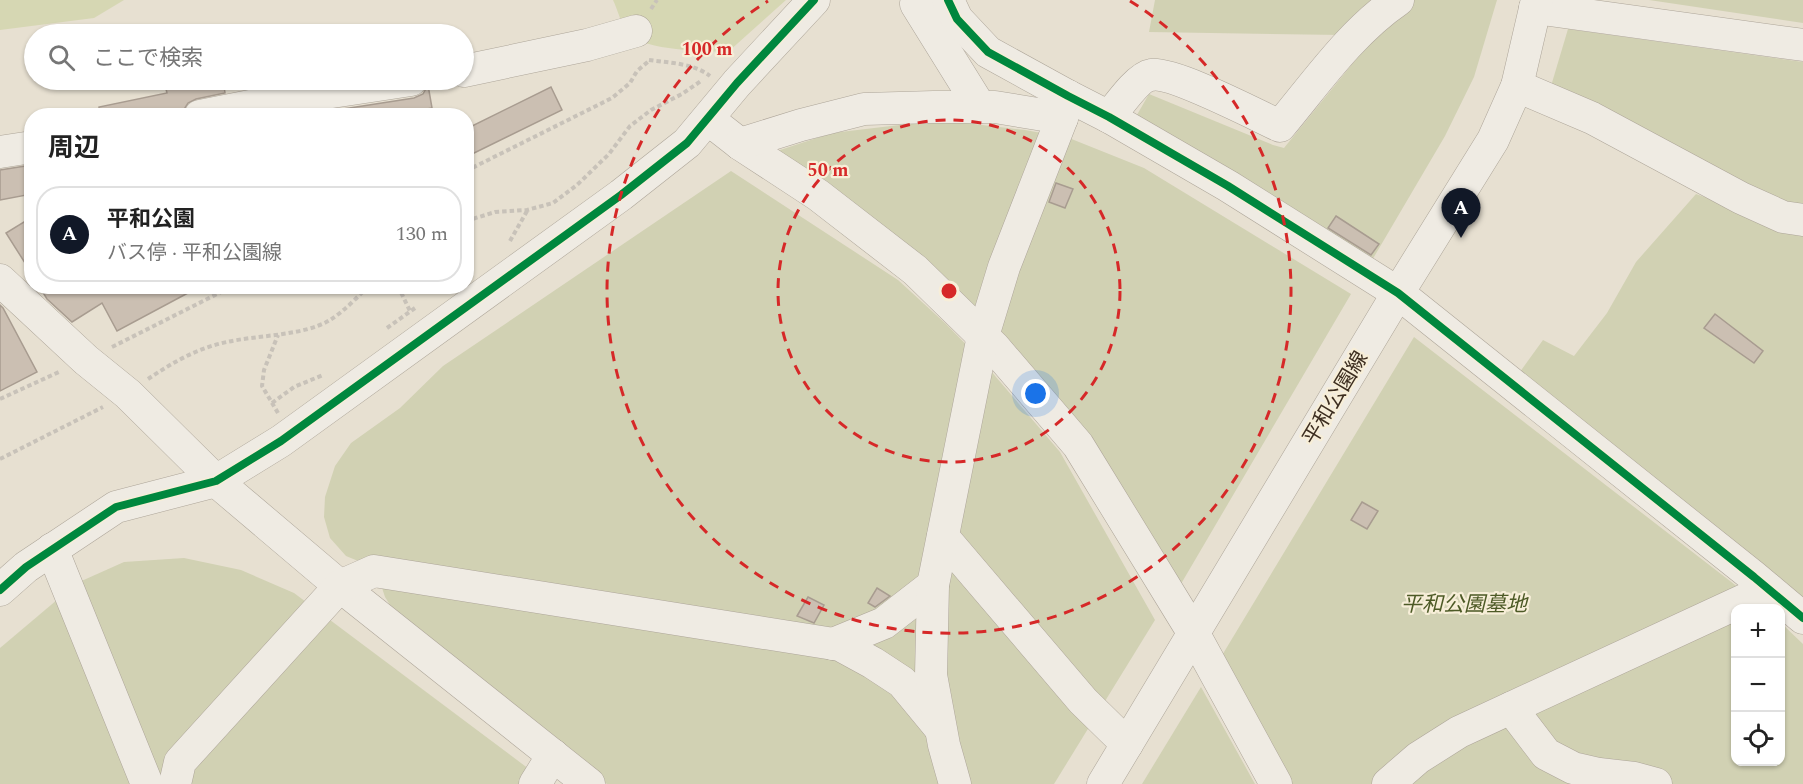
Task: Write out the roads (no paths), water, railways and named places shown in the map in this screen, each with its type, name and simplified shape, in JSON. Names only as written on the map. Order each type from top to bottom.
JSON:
[{"type":"street","points":[[0,590],[26,567],[116,507],[216,481],[292,433],[621,195],[687,143],[737,82],[814,0]]},
{"type":"street","points":[[918,0],[916,4],[980,107]]},
{"type":"street","points":[[948,0],[957,19],[988,52],[1065,107]]},
{"type":"street","points":[[1109,117],[1139,82],[1151,75],[1176,78],[1280,126],[1346,47],[1382,11],[1398,0]]},
{"type":"street","points":[[1536,4],[1803,45]]},
{"type":"street","name":"平和公園線","points":[[1103,784],[1398,293],[1493,140],[1517,86],[1536,4]]},
{"type":"street","points":[[474,69],[587,45],[636,31]]},
{"type":"street","points":[[1517,86],[1592,118],[1741,198],[1783,217],[1803,220]]},
{"type":"street","points":[[240,108],[345,90]]},
{"type":"street","points":[[740,144],[864,109],[934,106],[1065,107],[1109,117],[1228,186],[1398,293],[1803,618]]},
{"type":"street","points":[[955,784],[940,728],[931,675],[933,585],[983,336],[1004,267],[1065,107]]},
{"type":"street","points":[[708,119],[740,144],[818,195],[915,270],[994,346],[1078,445],[1194,634],[1276,784]]},
{"type":"street","points":[[0,152],[24,148]]},
{"type":"street","points":[[0,280],[86,360],[128,394],[216,481],[340,586],[589,784]]},
{"type":"street","points":[[942,537],[1083,701],[1127,744]]},
{"type":"street","points":[[52,549],[147,784]]},
{"type":"street","points":[[175,784],[180,762],[340,586],[374,571],[840,645],[903,682],[940,728]]},
{"type":"street","points":[[833,644],[884,623],[933,585]]},
{"type":"street","points":[[1388,784],[1418,758],[1459,732],[1768,589]]},
{"type":"street","points":[[1511,708],[1546,754],[1573,768],[1656,784]]},
{"type":"street","points":[[535,784],[553,755]]},
{"type":"place","name":"平和公園","points":[[1461,238]]},
{"type":"park label","name":"平和公園墓地","points":[[1464,604]]}]
